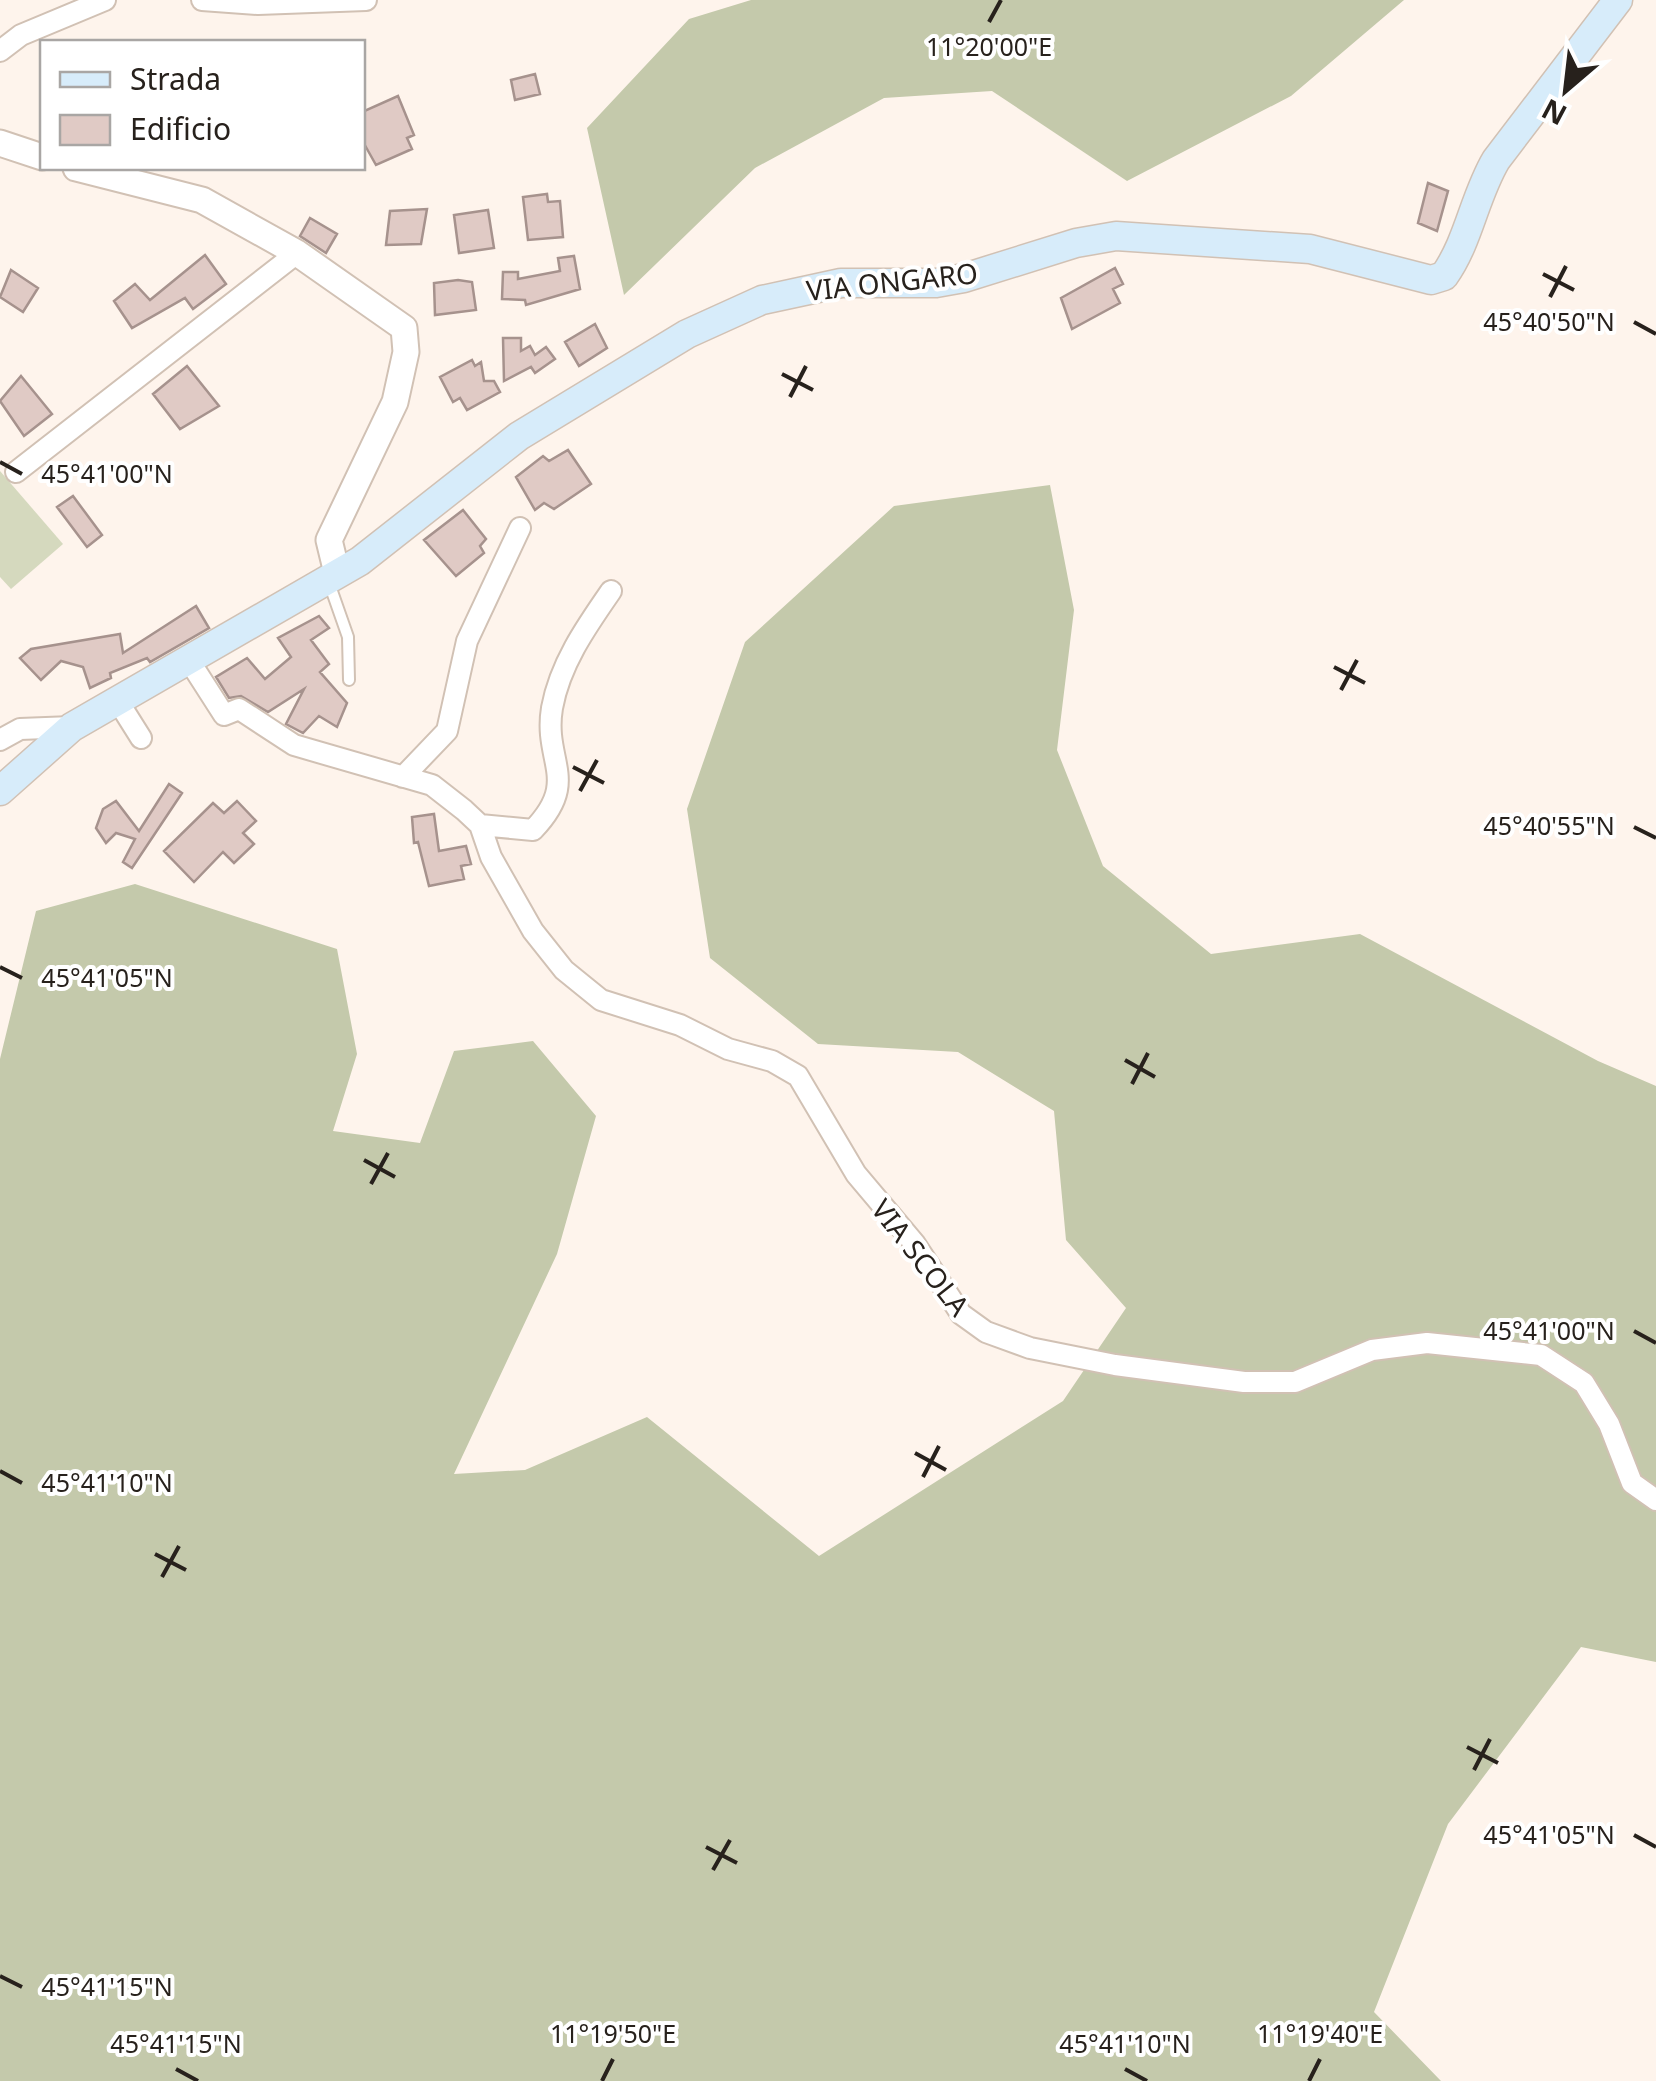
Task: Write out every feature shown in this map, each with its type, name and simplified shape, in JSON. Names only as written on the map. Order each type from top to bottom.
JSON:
[{"type":"main road","name":"VIA ONGARO","points":[[0,791],[72,727],[360,561],[519,436],[687,334],[734,311],[808,287],[936,283],[1116,236],[1310,249],[1431,280],[1444,276],[1496,160],[1618,0]]},
{"type":"street","points":[[0,51],[21,35],[105,0]]},
{"type":"street","points":[[202,0],[366,0]]},
{"type":"street","points":[[0,143],[40,157]]},
{"type":"street","points":[[84,170],[202,200],[296,253],[404,328],[406,352],[395,402],[329,540],[332,576]]},
{"type":"street","points":[[16,472],[296,253]]},
{"type":"street","points":[[402,777],[445,736],[467,641],[520,528]]},
{"type":"street","points":[[480,825],[533,830],[551,811],[561,788],[552,710],[576,640],[611,592]]},
{"type":"street","name":"VIA SCOLA","points":[[190,662],[224,715],[239,709],[294,745],[432,785],[480,825],[492,858],[533,931],[564,970],[601,1000],[680,1025],[728,1050],[772,1061],[798,1076],[845,1148],[856,1174],[916,1244],[961,1314],[986,1332],[1030,1348],[1115,1366],[1244,1382],[1295,1382],[1372,1350],[1426,1343],[1542,1355],[1584,1383],[1609,1424],[1632,1484],[1656,1500]]},
{"type":"street","points":[[120,702],[141,738]]},
{"type":"street","points":[[0,740],[20,729],[72,727]]},
{"type":"lane","points":[[332,576],[348,637],[349,680]]},
{"type":"green space","points":[[751,0],[1404,0],[1291,96],[1127,181],[992,91],[884,98],[755,168],[624,295],[587,128],[689,19]]},
{"type":"green space","points":[[0,471],[63,544],[11,589],[0,577]]},
{"type":"green space","points":[[1050,485],[1074,610],[1057,750],[1103,866],[1211,954],[1360,934],[1598,1061],[1656,1086],[1656,1662],[1581,1647],[1448,1824],[1374,2012],[1441,2081],[0,2081],[0,1059],[36,911],[135,884],[337,949],[357,1054],[333,1131],[420,1143],[454,1051],[533,1041],[596,1116],[557,1254],[454,1474],[525,1470],[647,1417],[819,1556],[1063,1401],[1126,1308],[1066,1240],[1054,1111],[958,1052],[818,1044],[710,958],[687,809],[745,642],[894,506]]},
{"type":"building","points":[[535,74],[540,94],[515,100],[511,80]]},
{"type":"building","points":[[398,96],[414,135],[407,138],[412,149],[376,165],[365,145],[365,111]]},
{"type":"building","points":[[1428,183],[1448,191],[1437,231],[1418,223]]},
{"type":"building","points":[[547,194],[548,202],[560,201],[563,237],[528,240],[523,197]]},
{"type":"building","points":[[427,209],[421,244],[386,245],[390,211]]},
{"type":"building","points":[[488,210],[494,248],[459,253],[454,215]]},
{"type":"building","points":[[310,218],[337,234],[326,253],[300,236]]},
{"type":"building","points":[[205,255],[226,284],[193,309],[185,298],[132,328],[114,301],[135,284],[150,300]]},
{"type":"building","points":[[574,256],[580,289],[526,305],[525,300],[502,299],[503,272],[518,272],[518,279],[560,271],[558,258]]},
{"type":"building","points":[[1115,268],[1123,284],[1113,289],[1120,303],[1072,329],[1061,298]]},
{"type":"building","points":[[11,270],[38,288],[23,312],[0,297]]},
{"type":"building","points":[[472,282],[476,310],[435,315],[434,283]]},
{"type":"building","points":[[595,324],[607,348],[579,366],[565,342]]},
{"type":"building","points":[[503,338],[521,338],[521,351],[530,346],[535,355],[546,347],[555,359],[535,373],[531,367],[504,381]]},
{"type":"building","points":[[472,360],[475,366],[481,362],[484,381],[494,381],[500,392],[467,410],[460,398],[453,402],[440,377]]},
{"type":"building","points":[[187,366],[219,406],[180,429],[153,394]]},
{"type":"building","points":[[21,376],[52,414],[24,436],[0,401]]},
{"type":"building","points":[[568,450],[591,484],[554,509],[544,503],[535,510],[516,477],[543,456],[549,461]]},
{"type":"building","points":[[73,496],[102,535],[87,547],[57,507]]},
{"type":"building","points":[[463,510],[486,539],[480,546],[484,553],[456,576],[424,540]]},
{"type":"building","points":[[196,606],[209,628],[150,662],[147,658],[110,673],[111,678],[90,688],[83,667],[61,661],[41,680],[20,658],[31,649],[120,634],[123,653]]},
{"type":"building","points":[[319,616],[329,628],[311,640],[329,664],[320,672],[347,703],[337,727],[319,716],[303,733],[286,724],[304,689],[268,712],[241,696],[229,698],[216,677],[247,658],[265,679],[291,657],[278,638]]},
{"type":"building","points":[[169,784],[182,793],[132,868],[123,862],[135,839],[116,833],[106,843],[96,828],[103,809],[116,801],[139,831]]},
{"type":"building","points":[[237,801],[256,821],[243,833],[254,844],[234,863],[223,852],[194,882],[164,851],[213,803],[224,813]]},
{"type":"building","points":[[434,814],[439,851],[466,846],[471,864],[461,866],[464,879],[429,886],[418,842],[414,843],[412,817]]}]
